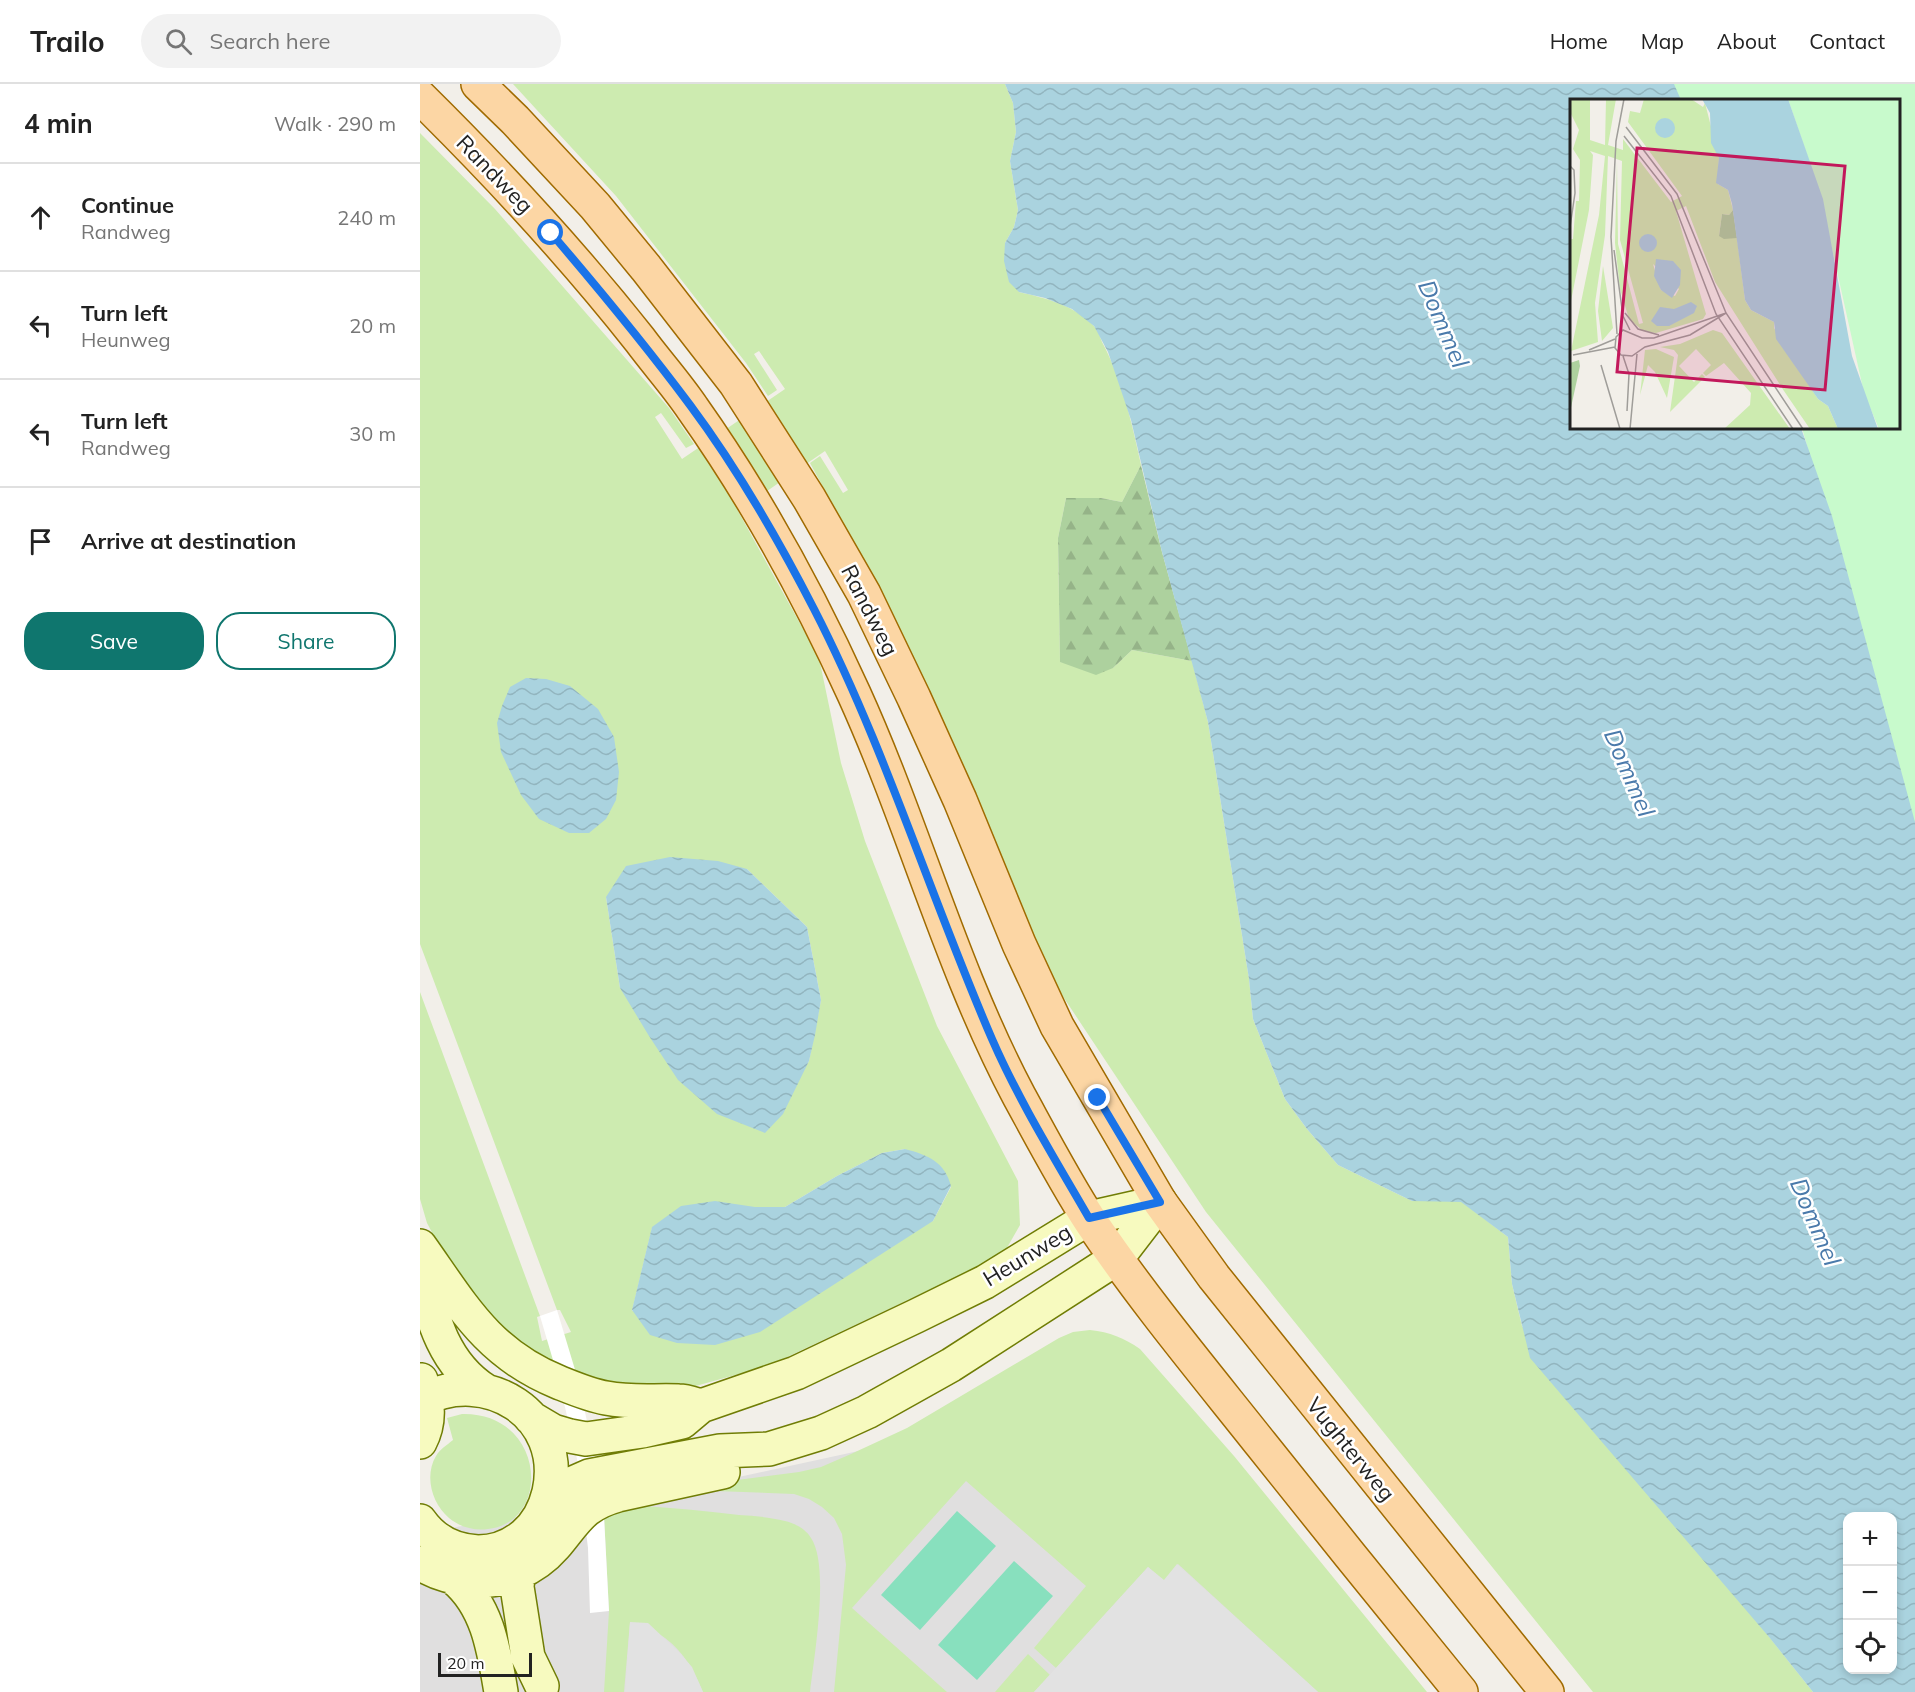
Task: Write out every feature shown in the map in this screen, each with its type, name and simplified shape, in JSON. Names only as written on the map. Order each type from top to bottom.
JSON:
[{"type":"main road","name":"Randweg","points":[[478,84],[595,206],[736,384],[809,498],[864,594],[914,698],[960,800],[1019,944],[1057,1026],[1160,1202]]},
{"type":"main road","name":"Randweg","points":[[420,97],[551,233],[610,303],[692,406],[767,524],[814,609],[855,695],[887,772],[956,955],[1017,1092],[1089,1218],[1117,1258]]},
{"type":"main road","name":"Heunweg","points":[[531,1418],[561,1434],[578,1438],[595,1438],[643,1431],[682,1422],[701,1406],[753,1390],[842,1353],[985,1282],[1089,1218],[1160,1202]]},
{"type":"main road","points":[[421,1524],[446,1544],[465,1551],[485,1552],[504,1548],[547,1529],[609,1497],[747,1467],[769,1449],[821,1433],[867,1412],[914,1387],[1004,1333],[1117,1258],[1160,1202]]},
{"type":"main road","name":"Vughterweg","points":[[1160,1202],[1214,1278],[1547,1692]]},
{"type":"main road","points":[[420,1246],[479,1329],[504,1351],[526,1366],[566,1385],[603,1398],[641,1402],[681,1401],[701,1406]]},
{"type":"main road","points":[[1117,1258],[1163,1322],[1461,1692]]},
{"type":"main road","points":[[420,1269],[447,1352],[463,1374],[486,1391],[511,1401],[531,1418],[541,1434],[550,1460],[551,1479],[541,1584],[546,1643],[542,1689]]},
{"type":"main road","points":[[420,1442],[427,1420],[422,1392],[460,1388],[486,1391]]},
{"type":"main road","points":[[542,1689],[528,1658],[517,1573],[520,1552],[547,1529]]},
{"type":"main road","points":[[420,1563],[429,1569],[454,1578],[486,1580],[517,1573]]},
{"type":"main road","points":[[454,1578],[468,1591],[483,1616],[501,1692]]},
{"type":"shaded area","points":[[1102,1398],[1333,1692],[420,1692],[420,1533],[679,1490]]},
{"type":"shaded area","points":[[1177,1564],[1318,1692],[1034,1692],[1148,1567],[1164,1580]]},
{"type":"shaded area","points":[[630,1622],[648,1623],[679,1652],[692,1667],[703,1692],[625,1692]]},
{"type":"green space","points":[[513,84],[1005,84],[1013,103],[1016,132],[1010,161],[1018,210],[1014,227],[1005,243],[1019,292],[1068,307],[1096,328],[1121,386],[1141,465],[1122,502],[1101,498],[1066,498],[1058,538],[1060,662],[1113,668],[1132,650],[1192,661],[1208,722],[1249,979],[1253,1019],[1285,1099],[1338,1165],[1412,1201],[1461,1201],[1508,1237],[1512,1284],[1522,1326],[1813,1692],[1593,1692],[1206,1212],[1060,992],[882,595],[810,463],[820,456],[843,493],[848,490],[825,451],[738,511],[819,658],[841,763],[865,841],[937,1026],[1018,1181],[1020,1225],[1000,1260],[927,1291],[768,1366],[674,1392],[580,1381],[510,1345],[471,1306],[427,1223],[420,1199],[420,992],[540,1316],[537,1317],[542,1341],[571,1332],[560,1310],[557,1310],[420,944],[420,133],[495,209],[669,408],[694,444],[686,448],[661,413],[655,417],[682,459],[785,389],[759,351],[754,354],[777,390],[768,396],[746,363],[616,196]],"holes":[[[747,869],[807,927],[821,1000],[809,1061],[797,1082],[620,988],[606,897]],[[905,1149],[951,1187],[933,1221],[632,1311],[652,1228],[755,1207],[785,1207],[882,1153]]]},
{"type":"green space","points":[[1670,84],[1915,84],[1915,826],[1802,429],[1900,429],[1900,99],[1676,99]]},
{"type":"green space","points":[[1141,465],[1192,661],[1132,650],[1113,668],[1096,675],[1060,662],[1058,538],[1066,498],[1101,498],[1122,502]]},
{"type":"green space","points":[[1090,1330],[1116,1336],[1140,1349],[1234,1456],[1427,1692],[1318,1692],[1178,1564],[1164,1581],[1148,1567],[1056,1668],[1034,1648],[1086,1586],[966,1481],[852,1608],[947,1692],[834,1692],[846,1565],[842,1534],[834,1518],[809,1499],[794,1494],[715,1491],[712,1490],[714,1483],[821,1467],[907,1428],[1059,1338],[1073,1332]]},
{"type":"green space","points":[[462,1414],[490,1418],[510,1430],[524,1448],[530,1468],[530,1489],[523,1508],[509,1522],[488,1529],[472,1529],[449,1518],[434,1498],[430,1481],[432,1464],[436,1456],[453,1440],[447,1418]]},
{"type":"green space","points":[[643,1506],[774,1519],[796,1525],[809,1535],[817,1551],[820,1590],[810,1692],[703,1692],[688,1662],[672,1643],[657,1633],[630,1622],[624,1692],[604,1692],[609,1611],[604,1516]]},
{"type":"green space","points":[[957,1511],[996,1546],[920,1630],[881,1595]]},
{"type":"green space","points":[[1014,1561],[1053,1596],[977,1680],[938,1645]]},
{"type":"green space","points":[[1028,1654],[1050,1675],[1034,1692],[995,1692]]},
{"type":"water","name":"Dommel","points":[[1005,84],[1674,84],[1681,99],[1570,99],[1570,429],[1801,429],[1832,516],[1915,822],[1915,1692],[1813,1692],[1769,1637],[1530,1358],[1512,1284],[1508,1237],[1461,1202],[1412,1201],[1338,1165],[1285,1099],[1253,1019],[1249,979],[1208,722],[1162,552],[1131,420],[1108,352],[1094,326],[1072,309],[1045,298],[1019,292],[1009,282],[1004,261],[1005,243],[1014,227],[1018,210],[1010,161],[1016,132],[1013,103]]},
{"type":"water","points":[[526,678],[546,679],[570,686],[598,709],[614,737],[619,772],[616,800],[606,819],[589,833],[569,833],[539,819],[521,795],[501,752],[497,723],[502,706],[510,687]]},
{"type":"water","points":[[670,857],[718,861],[747,869],[807,927],[821,1000],[815,1035],[809,1061],[783,1114],[765,1133],[717,1114],[678,1080],[620,988],[606,897],[626,866]]},
{"type":"water","points":[[905,1149],[928,1157],[940,1165],[948,1178],[951,1186],[933,1221],[760,1332],[715,1345],[677,1343],[650,1335],[632,1310],[652,1227],[681,1206],[715,1201],[755,1207],[785,1207],[882,1153]]},
{"type":"pier","points":[[557,1310],[576,1373],[595,1456],[604,1516],[609,1611],[590,1613],[588,1548],[577,1459],[558,1377],[540,1316]]},
{"type":"route","points":[[551,233],[692,406],[767,524],[814,609],[855,695],[887,772],[956,955],[993,1041],[1017,1092],[1089,1218],[1160,1202],[1098,1098]]}]
